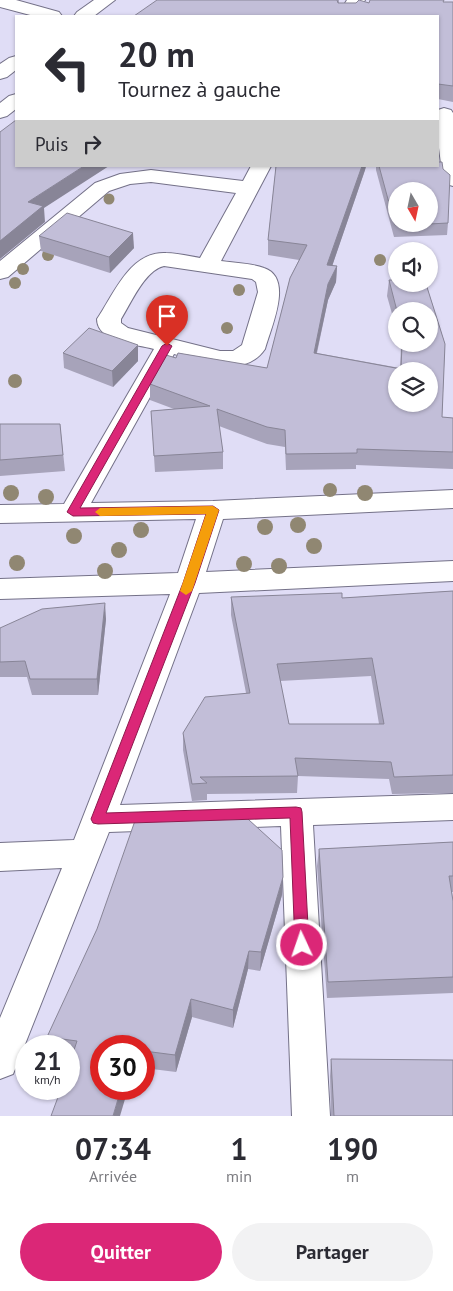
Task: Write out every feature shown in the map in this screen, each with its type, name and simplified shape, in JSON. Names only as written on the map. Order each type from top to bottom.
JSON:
[{"type":"street","points":[[84,15],[106,0]]},
{"type":"street","points":[[347,15],[356,0]]},
{"type":"street","points":[[0,1],[49,15]]},
{"type":"street","points":[[0,73],[15,63]]},
{"type":"street","points":[[0,112],[15,101]]},
{"type":"street","points":[[445,114],[453,180]]},
{"type":"street","points":[[207,266],[260,167]]},
{"type":"street","points":[[0,272],[102,187],[127,178],[151,176],[249,188]]},
{"type":"street","points":[[164,259],[207,266],[258,272],[267,279],[269,292],[253,349],[238,358],[220,358],[120,334],[109,326],[109,319],[140,270],[151,262],[164,259]]},
{"type":"street","points":[[73,512],[167,346]]},
{"type":"street","points":[[0,514],[213,510],[453,499]]},
{"type":"street","points":[[0,1062],[98,819],[189,583],[213,510]]},
{"type":"street","points":[[0,589],[189,583],[453,571]]},
{"type":"street","points":[[98,819],[453,807]]},
{"type":"street","points":[[296,812],[310,1116]]},
{"type":"street","points":[[0,857],[84,853]]},
{"type":"building","points":[[157,0],[337,0],[338,3],[356,3],[359,0],[369,3],[370,0],[444,0],[443,2],[453,2],[453,86],[439,84],[439,15],[135,15]]},
{"type":"building","points":[[15,121],[15,167],[82,167],[28,202],[43,206],[0,241],[0,132]]},
{"type":"building","points":[[439,162],[442,162],[443,169],[450,175],[448,223],[438,224],[438,182],[388,182],[388,199],[379,167],[439,167]]},
{"type":"building","points":[[276,167],[362,167],[327,265],[337,266],[328,284],[314,353],[388,367],[388,412],[438,412],[438,362],[401,362],[402,352],[438,352],[438,322],[445,344],[442,417],[453,418],[453,452],[357,449],[357,453],[286,454],[285,430],[267,427],[217,409],[223,452],[154,456],[151,411],[210,406],[150,384],[166,355],[176,358],[178,353],[267,368],[290,278],[307,245],[268,240]]},
{"type":"building","points":[[67,213],[133,233],[109,257],[39,236]]},
{"type":"building","points":[[392,292],[429,292],[432,302],[395,302]]},
{"type":"building","points":[[89,328],[138,345],[112,371],[63,353]]},
{"type":"building","points":[[0,424],[60,424],[63,455],[0,460]]},
{"type":"building","points":[[453,591],[453,775],[394,777],[391,762],[295,758],[298,776],[200,777],[207,783],[192,784],[183,733],[205,697],[250,693],[231,597],[342,593],[342,598]],"holes":[[[372,658],[384,724],[289,724],[277,664]]]},
{"type":"building","points":[[105,603],[97,679],[30,679],[25,661],[0,662],[0,628],[42,609]]},
{"type":"building","points":[[238,810],[282,850],[283,877],[261,952],[249,951],[233,1010],[191,999],[175,1055],[155,1052],[155,1035],[90,1035],[90,1100],[118,1100],[113,1116],[51,1116],[57,1100],[80,1100],[80,1035],[48,1035],[97,929],[137,815]]},
{"type":"building","points":[[453,842],[453,876],[449,876],[453,901],[453,977],[328,982],[319,849]]},
{"type":"building","points":[[331,1059],[453,1060],[453,1116],[334,1116]]},
{"type":"slow traffic","points":[[100,512],[213,510],[186,591]]},
{"type":"route","points":[[167,346],[73,512],[213,510],[189,583],[98,819],[296,812],[302,945]]}]
